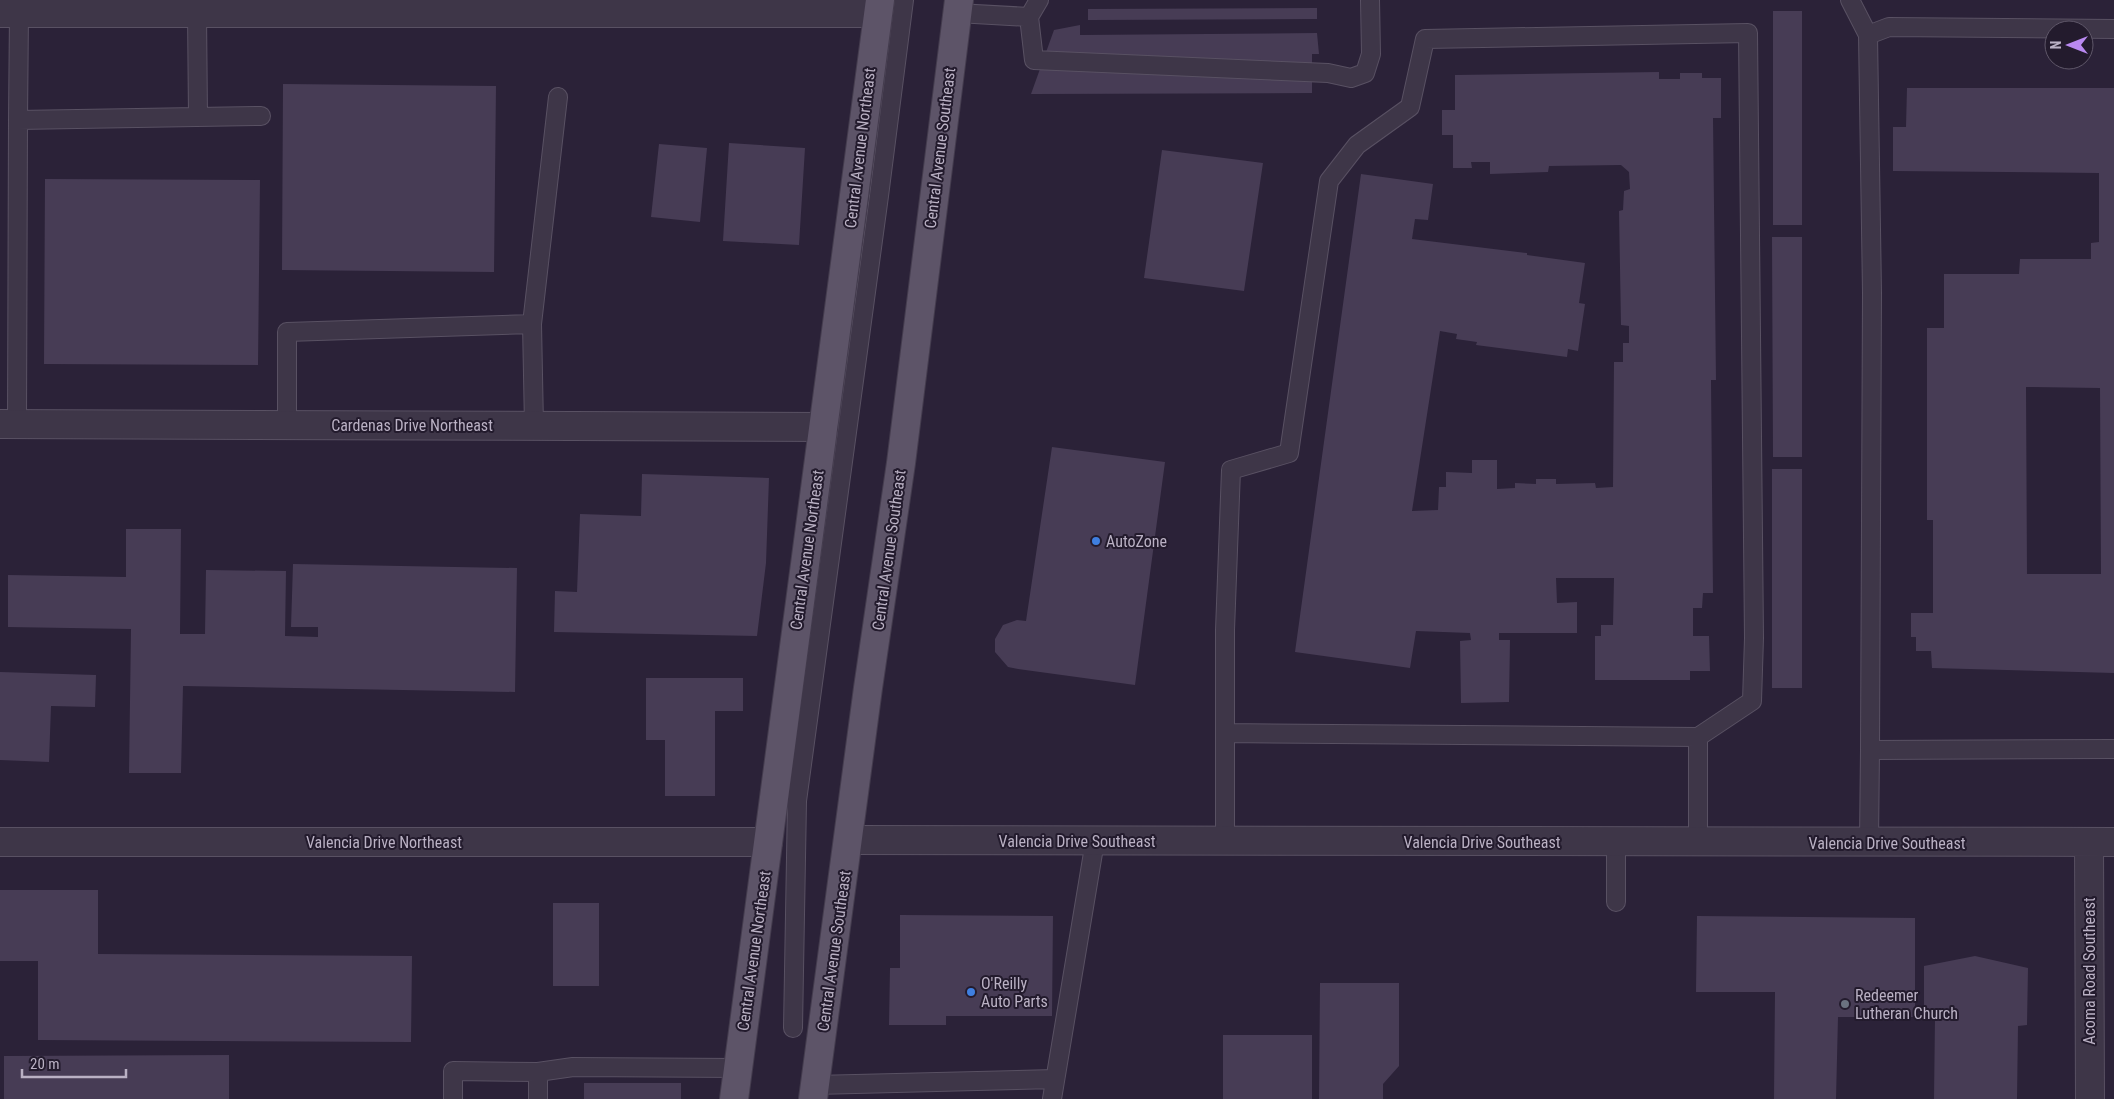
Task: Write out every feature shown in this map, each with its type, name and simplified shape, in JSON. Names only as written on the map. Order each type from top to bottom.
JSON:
[{"type":"main road","name":"Central Avenue Southeast","points":[[814,1092],[868,688],[901,463],[958,6]]},
{"type":"main road","name":"Central Avenue Northeast","points":[[734,1099],[879,7]]},
{"type":"street","points":[[9,13],[879,7]]},
{"type":"street","name":"Cardenas Drive Northeast","points":[[8,424],[824,427]]},
{"type":"street","name":"Valencia Drive Southeast","points":[[849,840],[2101,842]]},
{"type":"street","name":"Valencia Drive Northeast","points":[[0,842],[768,842]]},
{"type":"street","name":"Acoma Road Southeast","points":[[2090,1099],[2101,842]]},
{"type":"lane","name":"Central Avenue Northeast","points":[[792,1028],[797,801],[904,0]]},
{"type":"lane","points":[[1039,0],[1029,17],[1034,60],[1328,73],[1351,78],[1365,73],[1371,54],[1370,0]]},
{"type":"lane","points":[[1850,0],[1868,35],[1872,292],[1869,842]]},
{"type":"lane","points":[[958,6],[1029,17]]},
{"type":"lane","points":[[8,424],[18,120],[9,13]]},
{"type":"lane","points":[[197,13],[198,117]]},
{"type":"lane","points":[[1868,35],[1889,27],[2114,29]]},
{"type":"lane","points":[[1225,733],[1698,737],[1752,701],[1754,638],[1748,33],[1425,39],[1410,106],[1357,145],[1329,181],[1289,453],[1231,470],[1225,630],[1225,733],[1225,841]]},
{"type":"lane","points":[[534,426],[532,324],[558,96]]},
{"type":"lane","points":[[18,120],[261,116]]},
{"type":"lane","points":[[287,425],[287,332],[532,324]]},
{"type":"lane","points":[[1698,737],[1698,842]]},
{"type":"lane","points":[[1870,750],[2114,750]]},
{"type":"lane","points":[[1052,1099],[1095,841]]},
{"type":"lane","points":[[1616,842],[1616,902]]},
{"type":"lane","points":[[453,1099],[453,1071],[538,1072],[573,1067],[738,1068]]},
{"type":"lane","points":[[538,1072],[538,1099]]},
{"type":"lane","points":[[814,1092],[1055,1079]]},
{"type":"building","points":[[1317,8],[1317,19],[1088,20],[1088,9]]},
{"type":"building","points":[[1773,11],[1802,11],[1802,225],[1773,225]]},
{"type":"building","points":[[1080,25],[1080,35],[1317,33],[1319,54],[1312,54],[1312,93],[1031,94],[1054,30]]},
{"type":"building","points":[[1659,72],[1659,79],[1680,79],[1680,73],[1702,73],[1702,78],[1721,78],[1721,118],[1713,118],[1716,380],[1711,380],[1713,593],[1703,593],[1702,608],[1693,608],[1693,636],[1709,636],[1710,671],[1690,671],[1690,680],[1595,680],[1595,636],[1601,636],[1601,625],[1613,625],[1614,578],[1556,578],[1557,603],[1577,602],[1577,633],[1499,633],[1499,640],[1510,640],[1509,702],[1461,703],[1460,641],[1471,640],[1470,633],[1416,631],[1410,668],[1295,652],[1361,174],[1433,184],[1428,220],[1415,219],[1412,239],[1527,253],[1527,255],[1585,263],[1579,303],[1585,304],[1578,351],[1568,349],[1567,357],[1476,345],[1477,342],[1456,339],[1457,334],[1440,331],[1412,511],[1438,510],[1439,487],[1446,487],[1446,472],[1472,473],[1472,460],[1497,460],[1497,489],[1515,488],[1515,483],[1536,484],[1536,479],[1556,479],[1556,484],[1595,483],[1596,488],[1613,487],[1614,362],[1623,362],[1623,343],[1629,343],[1629,326],[1621,325],[1619,211],[1623,210],[1624,191],[1630,189],[1629,172],[1621,165],[1549,166],[1548,172],[1490,174],[1490,162],[1471,162],[1472,168],[1453,168],[1453,135],[1442,135],[1442,110],[1455,110],[1455,75]]},
{"type":"building","points":[[283,84],[496,86],[494,272],[282,270]]},
{"type":"building","points":[[1907,88],[2114,88],[2114,673],[1932,668],[1931,651],[1916,651],[1916,637],[1911,637],[1911,613],[1933,613],[1933,520],[1927,520],[1927,328],[1944,328],[1944,274],[2019,274],[2020,259],[2091,259],[2091,243],[2099,242],[2099,173],[1893,171],[1893,127],[1906,127]],"holes":[[[2026,387],[2100,388],[2101,574],[2027,574]]]},
{"type":"building","points":[[729,143],[805,148],[799,245],[723,241]]},
{"type":"building","points":[[659,144],[707,148],[700,222],[651,217]]},
{"type":"building","points":[[1162,150],[1263,163],[1244,291],[1144,278]]},
{"type":"building","points":[[45,179],[260,180],[258,365],[44,364]]},
{"type":"building","points":[[1772,237],[1802,237],[1802,457],[1773,457]]},
{"type":"building","name":"AutoZone","points":[[1052,447],[1165,462],[1135,685],[1008,667],[995,652],[995,639],[1003,625],[1017,620],[1026,621]]},
{"type":"building","points":[[1772,469],[1802,469],[1802,688],[1772,688]]},
{"type":"building","points":[[642,474],[769,478],[766,563],[757,636],[554,632],[555,591],[577,592],[580,514],[641,516]]},
{"type":"building","points":[[126,529],[181,529],[180,634],[205,634],[206,570],[286,571],[285,636],[318,637],[318,627],[291,627],[293,564],[517,568],[515,692],[183,686],[181,773],[129,773],[131,629],[8,627],[8,575],[126,577]]},
{"type":"building","points":[[0,672],[96,675],[95,707],[51,706],[49,762],[0,760]]},
{"type":"building","points":[[646,678],[743,678],[743,711],[715,711],[715,796],[665,796],[665,740],[646,740]]},
{"type":"building","points":[[0,890],[98,890],[98,954],[412,956],[411,1042],[38,1040],[38,961],[0,961]]},
{"type":"building","points":[[553,903],[599,903],[599,986],[553,986]]},
{"type":"building","name":"O'Reilly Auto Parts","points":[[900,915],[1053,916],[1052,1016],[946,1016],[946,1025],[889,1025],[890,968],[900,968]]},
{"type":"building","name":"Redeemer Lutheran Church","points":[[1697,916],[1915,918],[1915,1017],[1838,1017],[1836,1099],[1774,1099],[1775,992],[1696,992]]},
{"type":"building","name":"Redeemer Lutheran Church","points":[[1975,956],[2028,968],[2027,1025],[2018,1026],[2017,1099],[1934,1099],[1935,1017],[1924,1014],[1924,966]]},
{"type":"building","points":[[1320,983],[1399,983],[1399,1066],[1383,1084],[1383,1099],[1319,1099]]},
{"type":"building","points":[[1223,1035],[1312,1035],[1312,1099],[1223,1099]]},
{"type":"building","points":[[229,1055],[229,1099],[4,1099],[4,1056]]},
{"type":"building","points":[[584,1083],[681,1083],[681,1099],[584,1099]]},
{"type":"place","name":"AutoZone","points":[[1096,541]]},
{"type":"place","name":"O'Reilly Auto Parts","points":[[971,992]]},
{"type":"place","name":"Redeemer Lutheran Church","points":[[1845,1004]]}]
